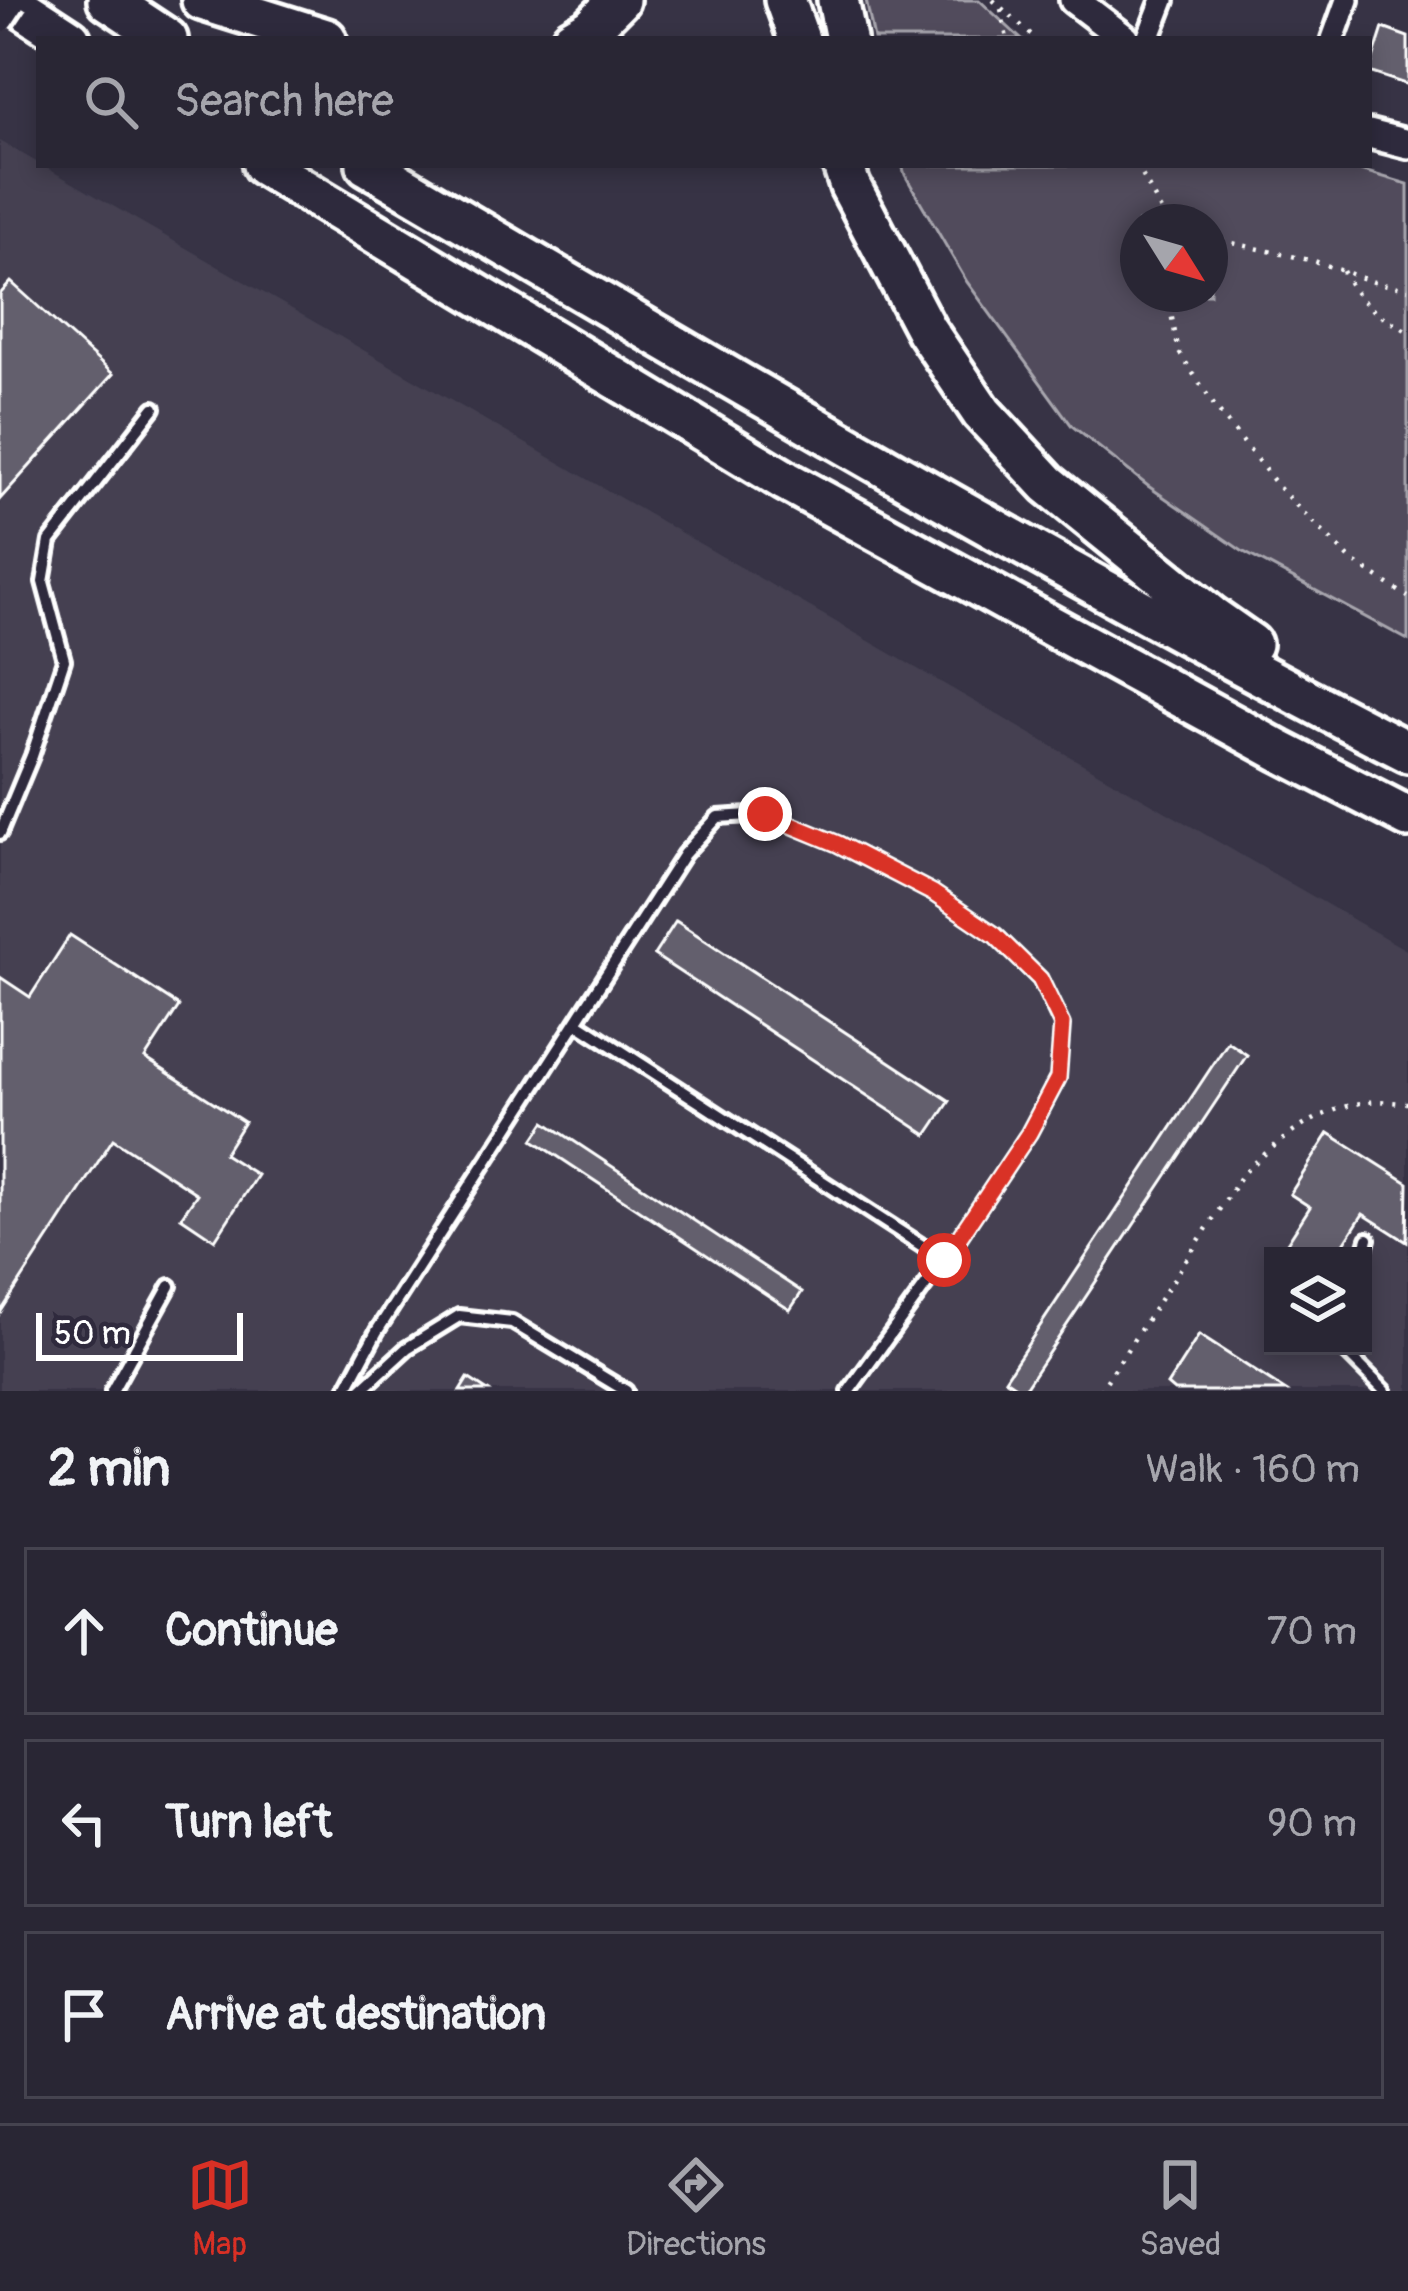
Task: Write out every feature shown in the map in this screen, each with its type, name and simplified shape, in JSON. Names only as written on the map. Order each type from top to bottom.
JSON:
[{"type":"highway","points":[[11,0],[65,36]]},
{"type":"highway","points":[[108,0],[162,36]]},
{"type":"highway","points":[[202,0],[316,36]]},
{"type":"highway","points":[[577,36],[619,0]]},
{"type":"highway","points":[[785,0],[798,36]]},
{"type":"highway","points":[[838,0],[845,36]]},
{"type":"highway","points":[[0,22],[36,44]]},
{"type":"highway","points":[[267,168],[786,481],[1408,817]]},
{"type":"highway","points":[[372,168],[822,433],[1405,751]]},
{"type":"highway","points":[[844,168],[953,374],[1048,484],[1211,616],[1405,751]]},
{"type":"highway","points":[[874,168],[895,272]]},
{"type":"street","points":[[0,22],[11,0]]},
{"type":"street","points":[[1074,0],[1121,36]]},
{"type":"street","points":[[1149,36],[1163,0]]},
{"type":"street","points":[[1335,36],[1347,0]]},
{"type":"street","points":[[1372,135],[1408,144]]},
{"type":"lane","points":[[0,833],[64,660],[43,582],[50,541],[154,408]]},
{"type":"lane","points":[[345,1391],[377,1331],[684,854],[718,817],[765,814],[838,844],[933,893],[995,935],[1040,979],[1062,1024],[1058,1078],[1029,1133],[849,1391]]},
{"type":"lane","points":[[576,1022],[944,1260]]},
{"type":"lane","points":[[1366,1247],[1368,1238]]},
{"type":"lane","points":[[112,1391],[170,1286]]},
{"type":"lane","points":[[360,1391],[407,1348],[459,1316],[512,1322],[626,1391]]},
{"type":"lane","points":[[1349,1355],[1385,1391]]},
{"type":"path","points":[[993,0],[1032,36]]},
{"type":"path","points":[[1000,9],[1005,36]]},
{"type":"path","points":[[1139,168],[1158,204]]},
{"type":"path","points":[[1228,242],[1408,289]]},
{"type":"path","points":[[1343,271],[1353,292],[1379,316],[1408,331]]},
{"type":"path","points":[[1171,312],[1180,352],[1216,408],[1282,491],[1350,559],[1408,597]]},
{"type":"path","points":[[1100,1391],[1242,1175],[1263,1154],[1291,1132],[1334,1111],[1369,1102],[1408,1103]]},
{"type":"shaded area","points":[[866,0],[979,0],[1018,36],[873,36]]},
{"type":"shaded area","points":[[0,141],[36,162],[36,168],[47,168],[1408,951],[1408,1391],[0,1391]]},
{"type":"shaded area","points":[[903,168],[1353,168],[1408,184],[1408,640],[1242,551],[1072,426],[967,282]]},
{"type":"building","points":[[1383,28],[1408,37],[1408,85],[1372,73]]},
{"type":"building","points":[[11,282],[113,374],[0,499],[0,294]]},
{"type":"building","points":[[676,921],[950,1101],[927,1135],[654,955]]},
{"type":"building","points":[[70,935],[179,1006],[145,1058],[244,1122],[224,1154],[257,1175],[215,1240],[181,1217],[197,1194],[113,1139],[0,1313],[0,977],[30,997]]},
{"type":"building","points":[[1228,1042],[1247,1055],[1023,1391],[1005,1379]]},
{"type":"building","points":[[545,1122],[802,1292],[790,1310],[533,1140]]},
{"type":"building","points":[[1329,1133],[1408,1183],[1407,1242],[1363,1214],[1342,1247],[1293,1247],[1287,1243],[1310,1207],[1290,1194]]},
{"type":"building","points":[[1199,1335],[1286,1391],[1174,1391],[1167,1385]]},
{"type":"building","points":[[468,1378],[488,1391],[460,1391]]},
{"type":"route","points":[[765,814],[838,844],[933,893],[995,935],[1040,979],[1062,1024],[1058,1078],[1029,1133],[944,1260]]}]
